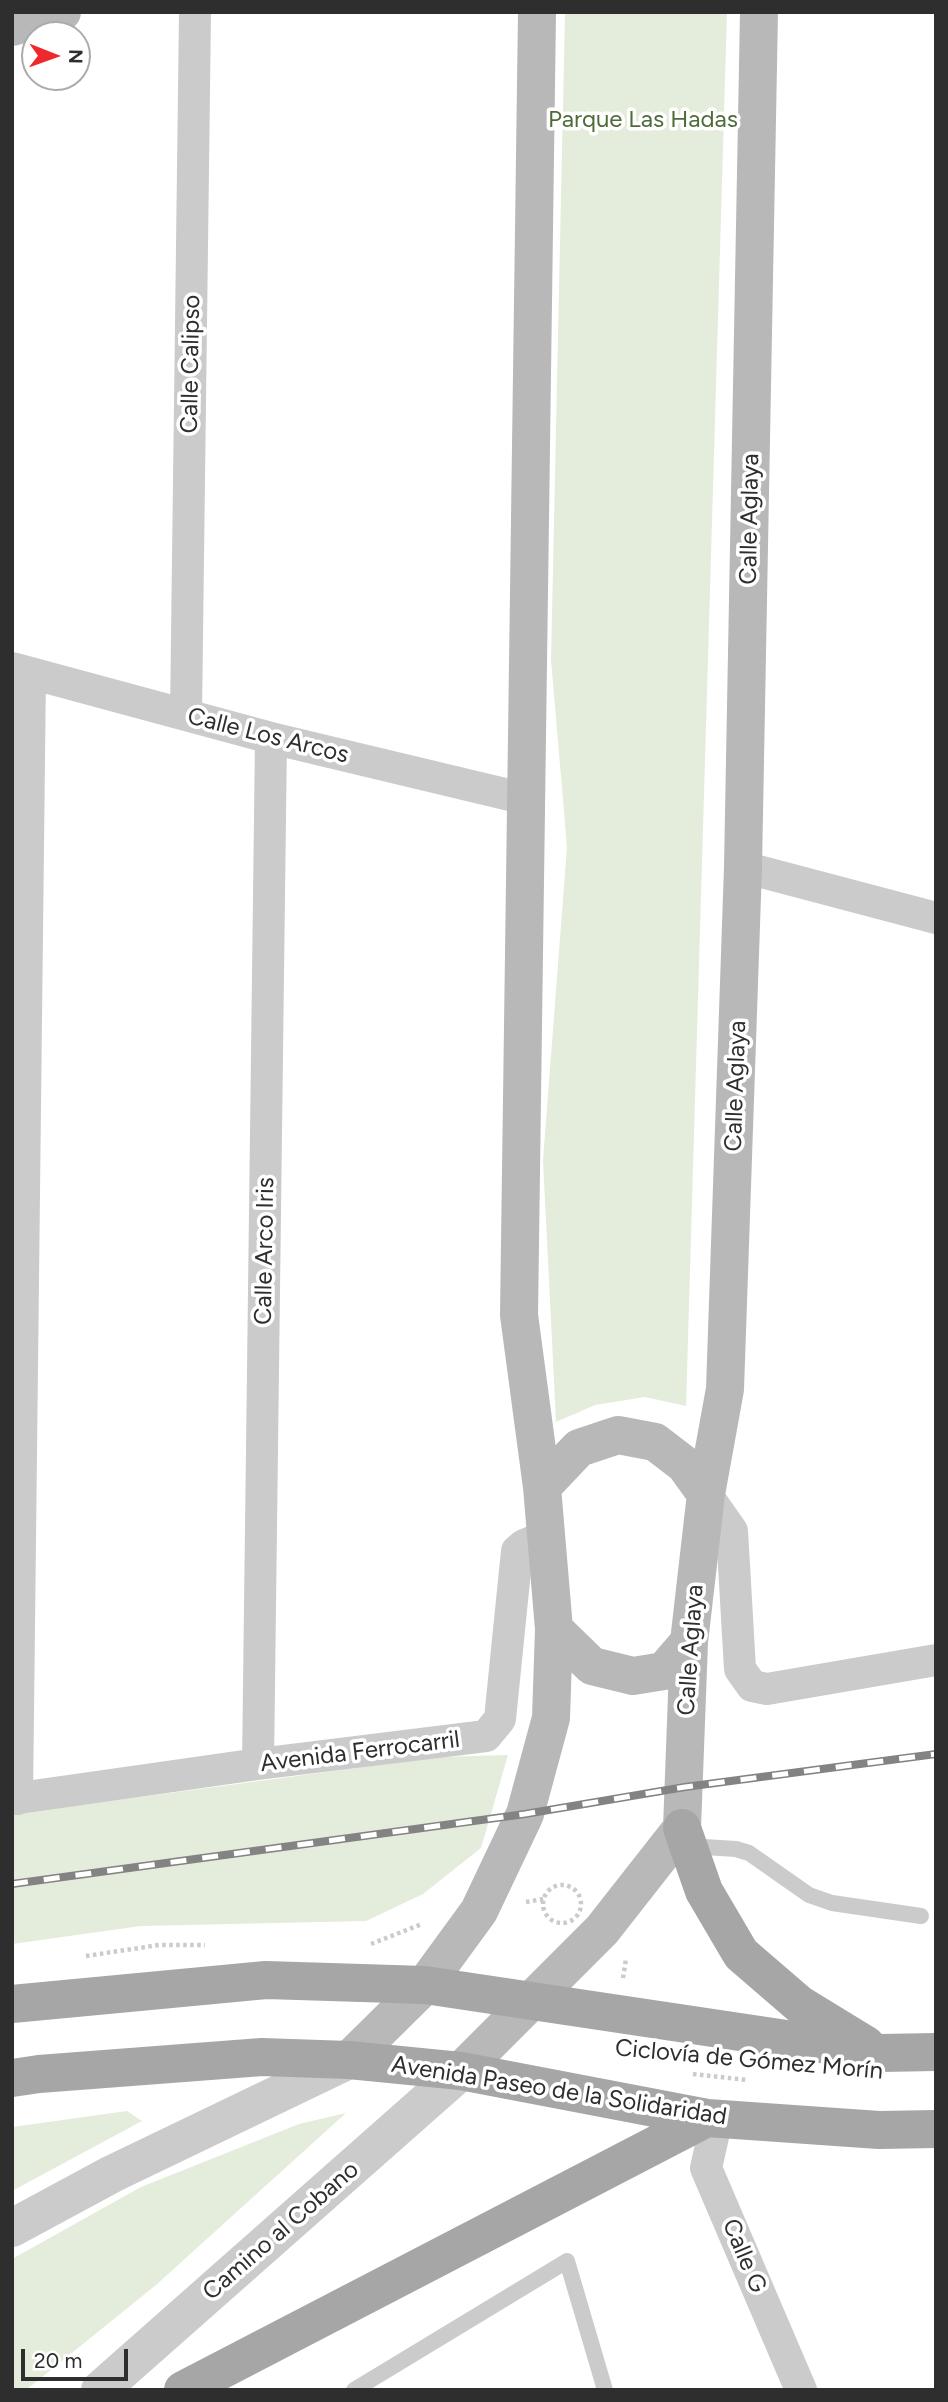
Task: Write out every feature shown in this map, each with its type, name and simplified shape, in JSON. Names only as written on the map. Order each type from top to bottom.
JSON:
[{"type":"main road","points":[[12,27],[62,12]]},
{"type":"main road","points":[[349,2060],[425,1985],[479,1911],[525,1814],[551,1718],[554,1629],[542,1487],[519,1315],[537,12]]},
{"type":"main road","name":"Calle Aglaya","points":[[685,1837],[690,1642],[706,1494],[725,1389],[743,867],[759,12]]},
{"type":"main road","points":[[542,1487],[579,1448],[618,1435],[655,1442],[685,1465],[706,1494]]},
{"type":"main road","points":[[554,1629],[592,1666],[633,1676],[664,1671],[690,1642]]},
{"type":"main road","points":[[461,2071],[602,1930],[685,1837],[704,1891],[741,1954],[799,2004],[880,2053]]},
{"type":"main road","points":[[12,2004],[266,1980],[425,1985],[880,2053],[936,2052]]},
{"type":"main road","name":"Avenida Paseo de la Solidaridad","points":[[12,2078],[262,2057],[349,2060],[461,2071],[712,2118],[879,2130],[936,2129]]},
{"type":"main road","points":[[183,2390],[712,2118]]},
{"type":"street","name":"Calle Calipso","points":[[186,715],[195,12]]},
{"type":"street","name":"Calle Los Arcos","points":[[21,671],[271,738],[526,799]]},
{"type":"street","points":[[15,1799],[21,671]]},
{"type":"street","name":"Calle Arco Iris","points":[[258,1764],[271,738]]},
{"type":"street","points":[[743,867],[936,918]]},
{"type":"street","points":[[706,1494],[732,1531],[740,1669],[752,1686],[767,1689],[936,1660]]},
{"type":"street","name":"Avenida Ferrocarril","points":[[15,1799],[258,1764],[486,1736],[500,1719],[517,1551],[524,1545],[546,1536]]},
{"type":"street","points":[[12,2228],[112,2174],[349,2060]]},
{"type":"street","name":"Camino al Cobano","points":[[100,2390],[461,2071]]},
{"type":"street","name":"Calle G","points":[[712,2118],[706,2168],[801,2390]]},
{"type":"lane","points":[[685,1837],[749,1853],[809,1895],[832,1903],[921,1916]]},
{"type":"lane","points":[[354,2390],[567,2261],[605,2390]]},
{"type":"path","points":[[558,1886],[570,1887],[579,1896],[581,1909],[575,1919],[563,1923],[551,1920],[543,1905],[547,1893],[558,1886]]},
{"type":"path","name":"Ciclovía de Gómez Morín","points":[[684,2073],[752,2081]]},
{"type":"green space","name":"Parque Las Hadas","points":[[565,12],[727,12],[686,1406],[645,1397],[595,1405],[556,1422],[543,1160],[567,847],[551,660]]},
{"type":"green space","points":[[508,1755],[481,1848],[423,1894],[366,1921],[141,1926],[12,1944],[12,1814],[439,1757]]},
{"type":"green space","points":[[127,2111],[142,2121],[12,2191],[12,2127]]},
{"type":"green space","points":[[346,2113],[156,2285],[26,2390],[12,2390],[12,2259],[141,2187],[299,2124]]},
{"type":"railway","points":[[12,1884],[525,1814],[685,1787],[936,1754]]}]
